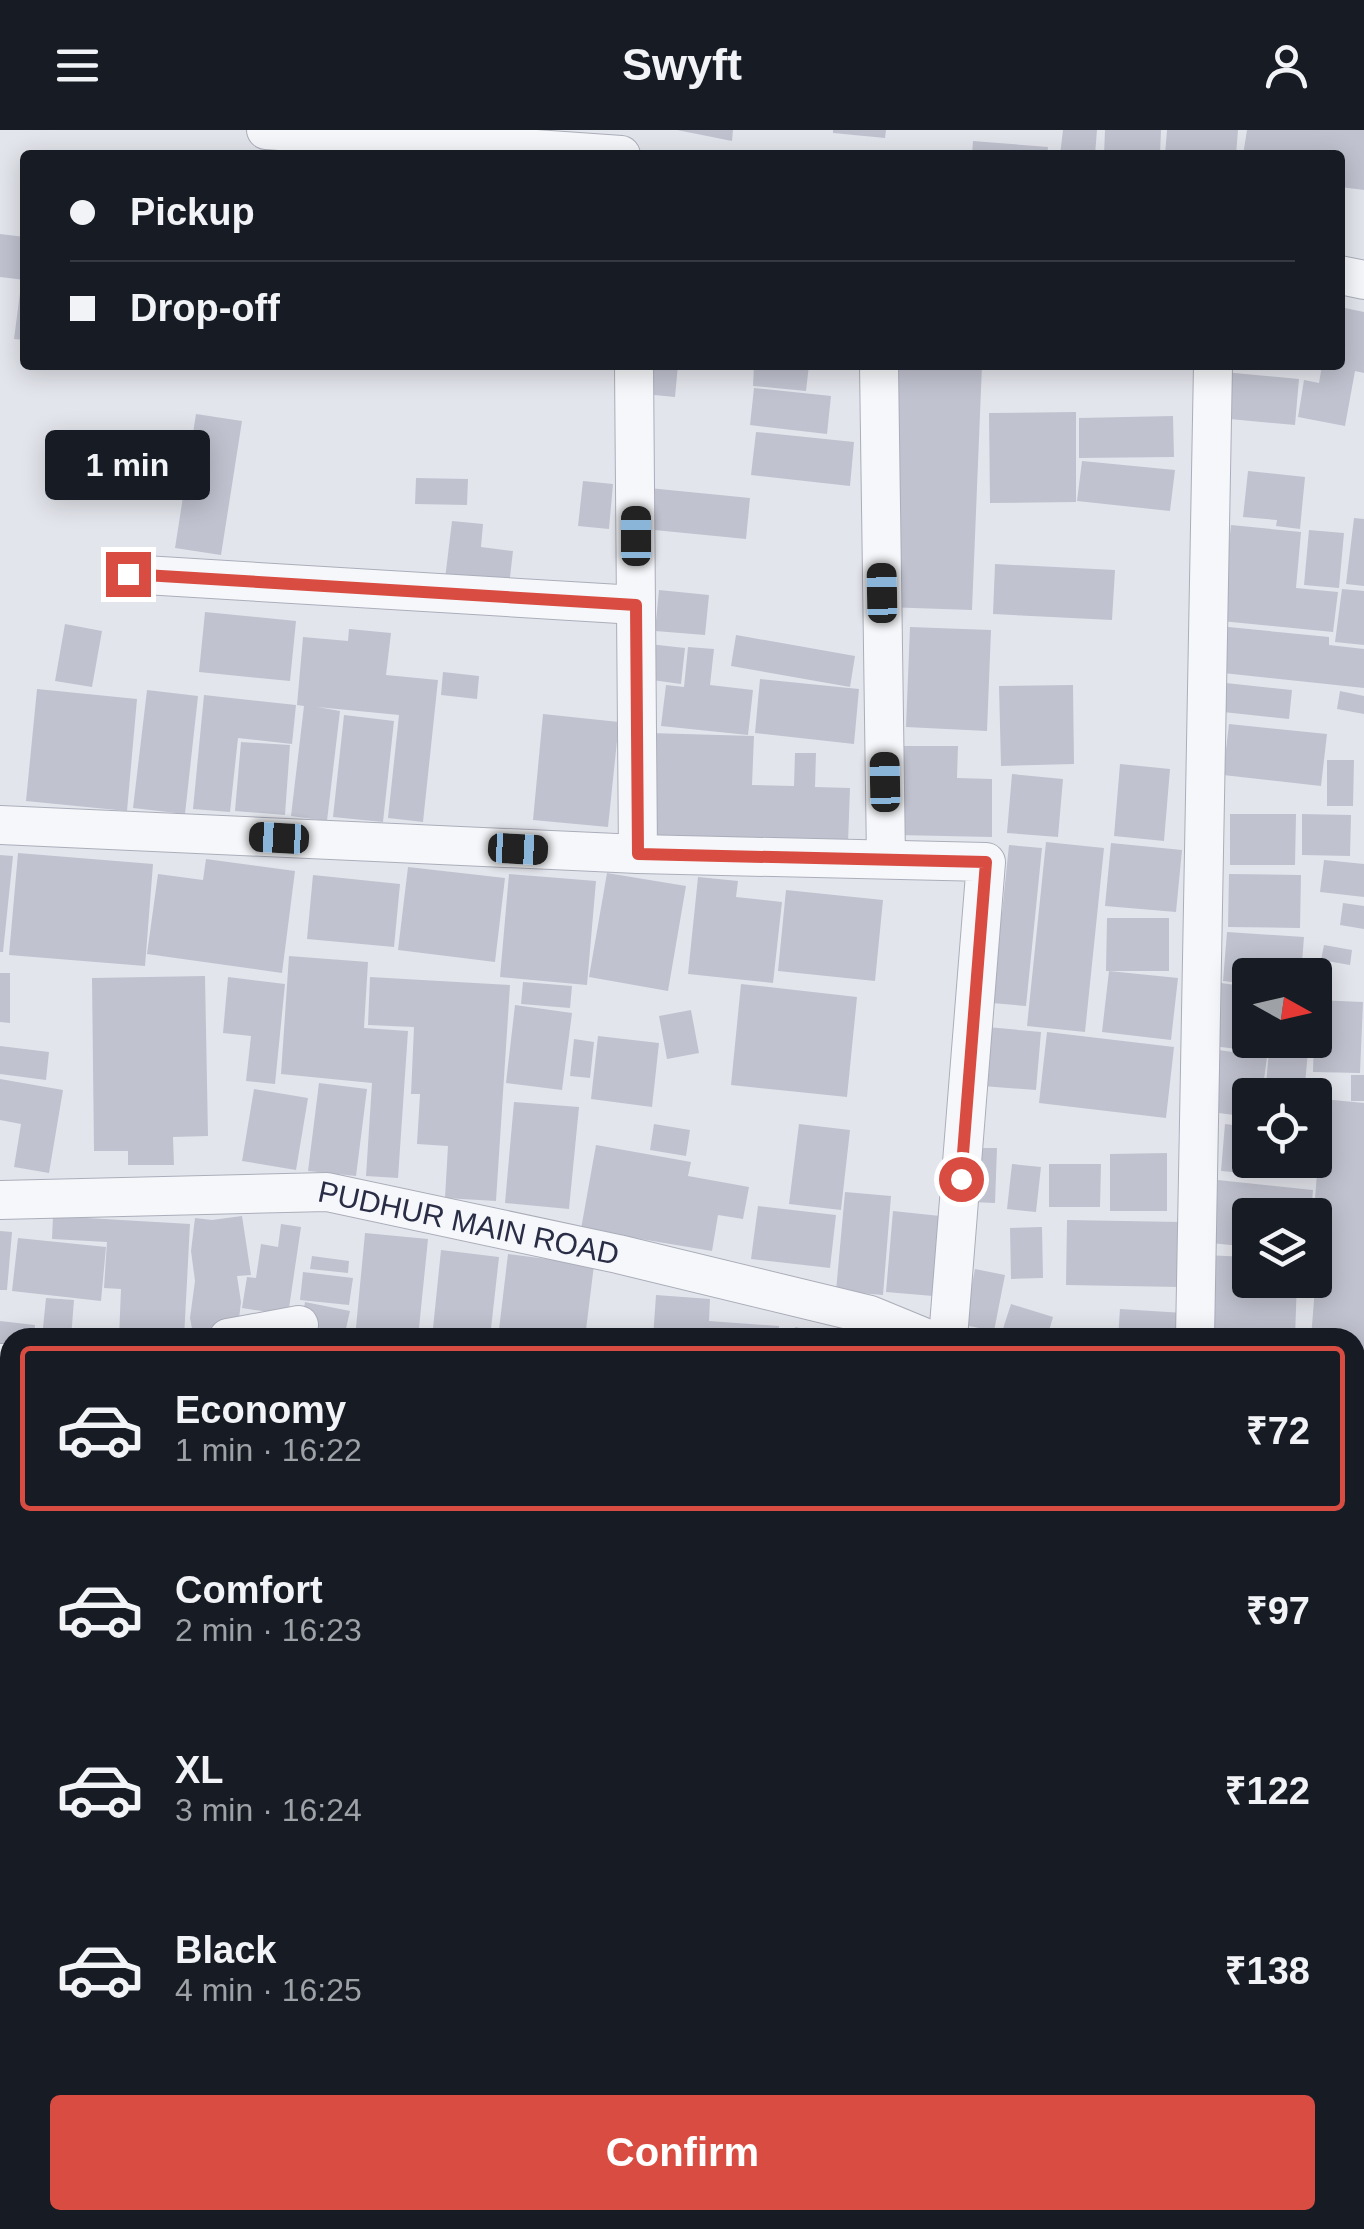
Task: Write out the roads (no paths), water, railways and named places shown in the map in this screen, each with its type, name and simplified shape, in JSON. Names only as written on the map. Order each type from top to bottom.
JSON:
[{"type":"street","points":[[272,131],[548,150]]},
{"type":"street","points":[[634,370],[638,854]]},
{"type":"street","points":[[879,370],[886,858]]},
{"type":"street","points":[[1195,1328],[1213,370]]},
{"type":"street","points":[[128,574],[636,605]]},
{"type":"street","points":[[0,825],[638,854],[986,862],[949,1328]]},
{"type":"street","name":"PUDHUR MAIN ROAD","points":[[0,1200],[328,1192],[618,1254],[850,1310],[899,1328]]},
{"type":"street","points":[[287,1328],[299,1326]]}]
